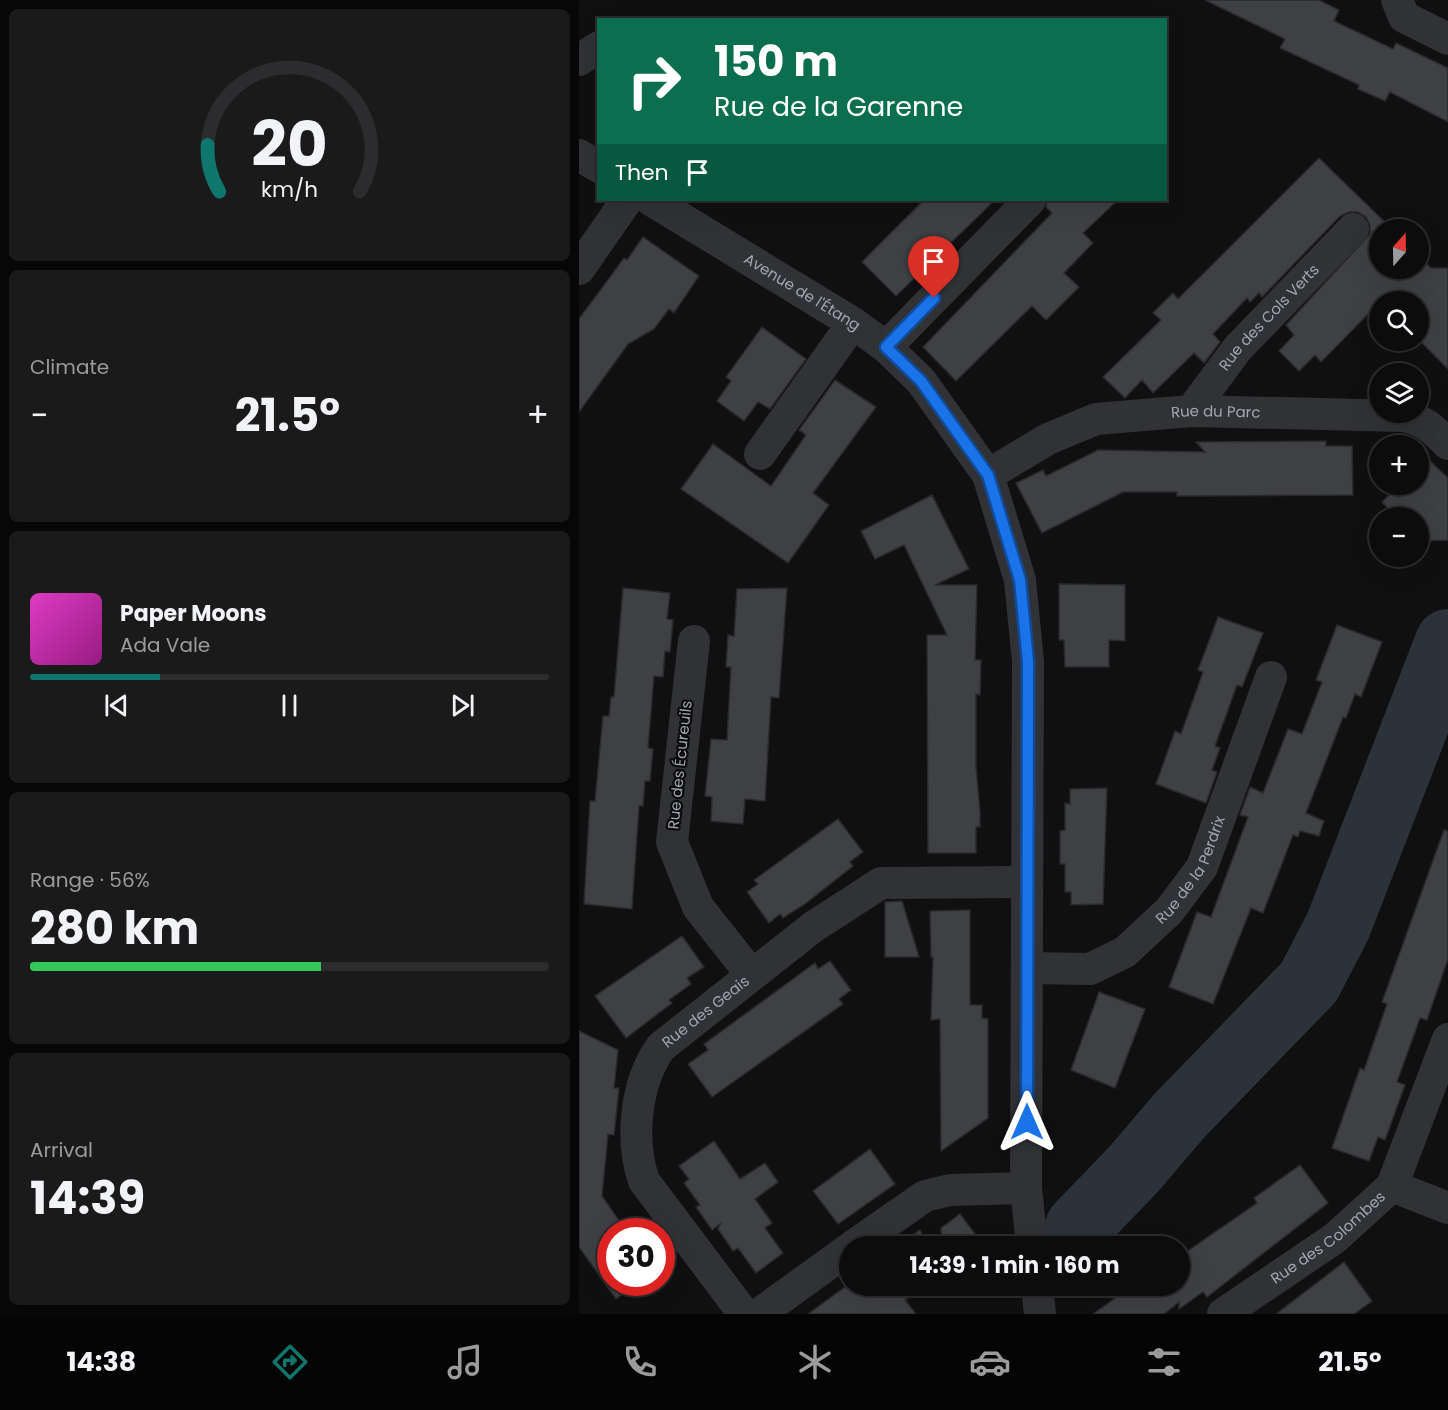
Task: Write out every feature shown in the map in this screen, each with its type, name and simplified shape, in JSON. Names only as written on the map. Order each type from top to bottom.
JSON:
[{"type":"street","points":[[1397,0],[1404,17],[1448,39]]},
{"type":"street","points":[[579,60],[597,48]]},
{"type":"street","points":[[579,155],[597,166]]},
{"type":"street","points":[[579,269],[626,201]]},
{"type":"street","name":"Avenue de l'Étang","points":[[653,201],[853,323],[886,347],[921,381],[988,475],[1009,538],[1025,612],[1028,662],[1026,1188],[1031,1236]]},
{"type":"street","points":[[886,347],[1029,201]]},
{"type":"street","name":"Rue des Cols Verts","points":[[1191,411],[1238,348],[1353,229]]},
{"type":"street","points":[[761,454],[853,323]]},
{"type":"street","name":"Rue du Parc","points":[[988,475],[1048,439],[1097,419],[1191,411],[1403,416],[1417,418],[1430,426],[1448,444]]},
{"type":"street","name":"Rue des Écureuils","points":[[694,641],[672,842],[697,906],[751,974]]},
{"type":"street","name":"Rue de la Perdrix","points":[[1028,968],[1091,969],[1125,952],[1169,911],[1202,867],[1271,677]]},
{"type":"street","name":"Rue des Geais","points":[[744,1314],[644,1181],[638,1162],[636,1142],[641,1100],[653,1059],[661,1047],[751,974],[821,922],[881,882],[1027,882]]},
{"type":"street","name":"Rue des Colombes","points":[[1223,1314],[1335,1238],[1392,1186],[1448,1039]]},
{"type":"street","points":[[1392,1186],[1448,1208]]},
{"type":"street","points":[[867,1236],[925,1196],[950,1190],[1026,1188]]},
{"type":"street","points":[[759,1314],[839,1256]]},
{"type":"street","points":[[1038,1296],[1040,1314]]},
{"type":"building","points":[[1205,0],[1319,0],[1339,10],[1334,21],[1393,49],[1396,43],[1448,68],[1448,122],[1390,92],[1385,101],[1358,89],[1359,85],[1280,48],[1285,39]]},
{"type":"building","points":[[1319,158],[1382,219],[1369,219],[1369,223],[1366,217],[1358,212],[1349,212],[1340,216],[1262,297],[1259,293],[1250,302],[1247,298],[1213,334],[1220,342],[1204,363],[1194,353],[1153,393],[1142,380],[1125,398],[1103,377],[1161,320],[1153,313],[1173,293],[1178,299]]},
{"type":"building","points":[[923,201],[994,201],[896,296],[862,262]]},
{"type":"building","points":[[1047,201],[1117,201],[1083,233],[1093,243],[1064,273],[1079,287],[1046,320],[1032,306],[956,381],[923,347],[1052,213],[1046,207]]},
{"type":"building","points":[[1369,235],[1369,279],[1429,279],[1429,266],[1448,268],[1448,369],[1429,350],[1429,291],[1369,291],[1369,313],[1321,362],[1315,355],[1299,371],[1279,351],[1294,335],[1286,325]]},
{"type":"building","points":[[643,237],[699,276],[674,313],[669,309],[654,329],[628,344],[579,412],[579,319],[624,258],[627,260]]},
{"type":"building","points":[[762,327],[806,359],[770,409],[758,402],[744,421],[717,401],[731,381],[726,377]]},
{"type":"building","points":[[835,380],[876,407],[813,493],[829,505],[788,563],[681,489],[713,444],[771,486],[806,435],[799,430]]},
{"type":"building","points":[[1326,441],[1326,446],[1352,446],[1353,495],[1177,496],[1177,492],[1123,492],[1042,533],[1016,483],[1043,470],[1046,476],[1098,450],[1205,452],[1196,442]]},
{"type":"building","points":[[1429,460],[1448,478],[1448,540],[1429,541],[1429,507],[1387,507],[1382,502],[1389,495],[1429,495]]},
{"type":"building","points":[[932,495],[969,569],[935,585],[977,585],[975,660],[981,660],[980,695],[976,694],[976,767],[980,827],[976,827],[976,853],[928,853],[927,635],[947,635],[904,545],[875,559],[861,531]]},
{"type":"building","points":[[1059,584],[1125,585],[1125,641],[1109,640],[1109,667],[1065,667],[1064,640],[1059,640]]},
{"type":"building","points":[[623,588],[670,593],[667,619],[673,620],[670,652],[665,651],[663,677],[654,676],[648,748],[653,749],[650,781],[645,781],[643,806],[639,806],[632,909],[584,904],[590,801],[595,801],[603,716],[609,716],[611,697],[614,697]]},
{"type":"building","points":[[787,588],[779,698],[771,697],[765,801],[745,799],[743,824],[711,821],[712,797],[705,796],[711,739],[727,740],[731,667],[726,667],[728,635],[734,636],[737,589]]},
{"type":"building","points":[[1218,617],[1263,633],[1242,687],[1237,685],[1215,746],[1220,748],[1212,770],[1217,772],[1206,803],[1156,784],[1175,731],[1181,734],[1203,672],[1198,670]]},
{"type":"building","points":[[1337,625],[1382,642],[1361,697],[1355,694],[1346,718],[1343,717],[1306,813],[1324,821],[1319,836],[1300,831],[1298,837],[1293,835],[1263,913],[1251,908],[1213,1004],[1169,987],[1197,912],[1211,917],[1248,817],[1240,815],[1250,787],[1263,793],[1288,729],[1302,734],[1322,682],[1316,680]]},
{"type":"building","points":[[1107,788],[1103,904],[1071,905],[1071,892],[1065,892],[1065,864],[1060,864],[1060,831],[1065,830],[1065,803],[1070,804],[1070,789]]},
{"type":"building","points":[[838,819],[863,852],[850,862],[853,866],[805,904],[783,918],[780,914],[769,923],[747,892],[758,884],[754,880]]},
{"type":"building","points":[[1444,830],[1448,831],[1448,959],[1427,1020],[1420,1018],[1397,1082],[1405,1085],[1385,1140],[1378,1137],[1369,1161],[1332,1148],[1360,1068],[1364,1070],[1387,1004],[1382,1002]]},
{"type":"building","points":[[902,901],[919,957],[885,957],[885,902]]},
{"type":"building","points":[[970,910],[970,1005],[982,1005],[982,1018],[988,1019],[988,1118],[941,1151],[940,1019],[931,1020],[933,957],[931,957],[930,911]]},
{"type":"building","points":[[682,936],[704,967],[687,978],[691,984],[669,1000],[672,1003],[626,1038],[595,996]]},
{"type":"building","points":[[830,961],[851,990],[839,999],[843,1004],[712,1097],[688,1064],[708,1050],[704,1044],[815,963],[818,969]]},
{"type":"building","points":[[1099,992],[1145,1009],[1115,1088],[1071,1070]]},
{"type":"building","points":[[579,1031],[618,1050],[614,1088],[619,1088],[614,1135],[608,1134],[602,1196],[617,1218],[597,1218],[597,1272],[579,1247]]},
{"type":"building","points":[[714,1141],[740,1179],[765,1163],[778,1182],[755,1199],[772,1223],[765,1228],[783,1253],[756,1273],[738,1248],[733,1251],[718,1229],[721,1223],[712,1230],[696,1207],[700,1205],[684,1183],[689,1179],[679,1166]]},
{"type":"building","points":[[870,1149],[895,1184],[838,1224],[813,1191]]},
{"type":"building","points":[[1300,1165],[1328,1203],[1207,1297],[1203,1292],[1179,1309],[1179,1302],[1164,1314],[1093,1314],[1118,1296],[1190,1296],[1190,1249],[1257,1203],[1254,1198]]},
{"type":"building","points":[[960,1214],[977,1236],[941,1236],[941,1228]]},
{"type":"building","points":[[920,1230],[923,1236],[912,1236]]},
{"type":"building","points":[[1344,1262],[1372,1301],[1354,1314],[1276,1314]]},
{"type":"building","points":[[839,1291],[839,1296],[911,1296],[905,1300],[916,1314],[808,1314]]},
{"type":"waterway","points":[[1078,1227],[1133,1170],[1180,1115],[1309,982],[1338,926],[1448,642]]},
{"type":"route","points":[[934,298],[886,347],[921,381],[988,475],[1009,538],[1020,580],[1025,612],[1028,662],[1027,1122]]}]
